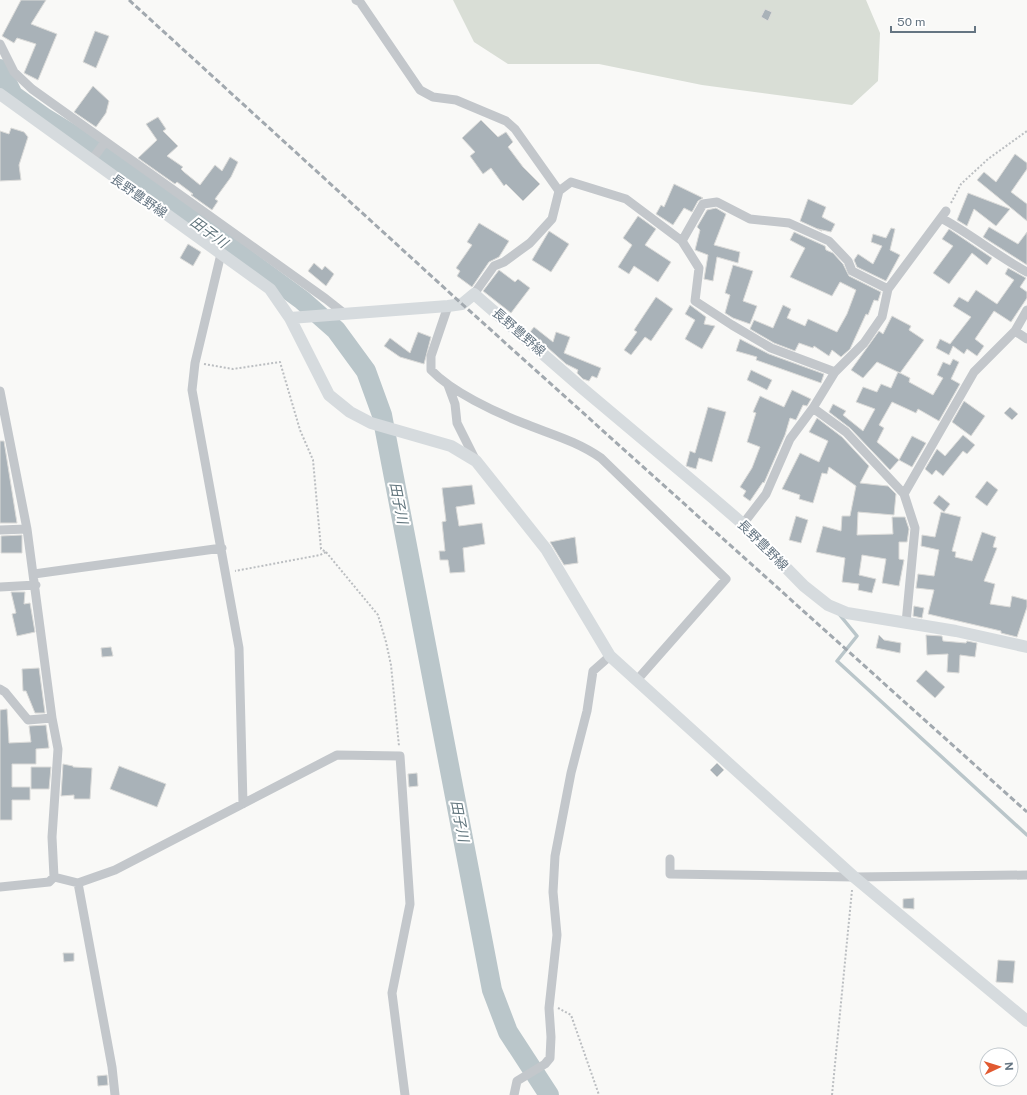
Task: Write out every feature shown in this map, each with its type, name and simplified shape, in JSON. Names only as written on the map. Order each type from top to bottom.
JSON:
[{"type":"main road","name":"長野豊野線","points":[[0,94],[270,289],[290,318],[329,394],[350,412],[371,423],[450,446],[476,461]]},
{"type":"main road","name":"長野豊野線","points":[[474,294],[582,388],[603,404],[743,524],[799,581],[828,605],[847,613],[956,631],[1027,647]]},
{"type":"main road","points":[[290,318],[448,306],[462,304],[474,294]]},
{"type":"main road","points":[[476,461],[546,549],[610,656],[854,877],[1027,1021]]},
{"type":"street","points":[[356,0],[360,2],[420,90],[433,97],[456,100],[506,121],[515,129],[559,191]]},
{"type":"street","points":[[0,44],[3,57],[14,72],[32,90],[104,144],[320,294],[341,314]]},
{"type":"street","points":[[92,160],[104,144]]},
{"type":"street","points":[[474,294],[494,266],[504,262],[530,243],[552,219],[559,191],[571,182],[626,199],[682,241],[699,268],[695,301],[732,326],[771,348],[836,372]]},
{"type":"street","points":[[682,241],[703,204],[717,202],[750,219],[789,223],[829,241],[848,261],[852,271],[888,289]]},
{"type":"street","points":[[743,524],[766,494],[790,439],[813,408],[836,372],[864,343],[882,317],[888,289],[943,214],[955,226],[994,254],[1027,272]]},
{"type":"street","points":[[221,254],[195,363],[192,390],[239,648],[243,804]]},
{"type":"street","points":[[448,306],[431,356],[431,370],[448,385],[522,423],[585,447],[601,458],[726,579],[637,680]]},
{"type":"street","points":[[904,494],[974,372],[1015,331],[1027,310]]},
{"type":"street","points":[[1015,331],[1027,339]]},
{"type":"street","points":[[448,385],[455,404],[457,423],[476,461]]},
{"type":"street","points":[[0,391],[27,528],[36,584],[52,718],[58,749],[52,837],[54,877],[49,882],[0,887]]},
{"type":"street","points":[[813,408],[846,432],[904,494],[915,528],[906,623]]},
{"type":"street","points":[[0,530],[27,528]]},
{"type":"street","points":[[34,574],[222,548]]},
{"type":"street","points":[[0,587],[36,584]]},
{"type":"street","points":[[514,1095],[517,1081],[545,1064],[550,1058],[549,1008],[557,935],[554,892],[555,856],[571,773],[587,711],[593,671],[610,656]]},
{"type":"street","points":[[0,689],[5,692],[28,720],[52,718]]},
{"type":"street","points":[[54,877],[78,883],[115,870],[337,755],[400,756],[410,904],[392,993],[405,1095]]},
{"type":"street","points":[[670,859],[670,874],[854,877],[1027,875]]},
{"type":"street","points":[[78,883],[112,1067],[115,1095]]},
{"type":"path","points":[[943,214],[961,184],[988,159],[1027,131]]},
{"type":"path","points":[[195,363],[233,369],[280,362],[300,430],[313,460],[321,549],[326,552],[378,615],[391,665],[400,756]]},
{"type":"path","points":[[225,572],[320,556],[326,552]]},
{"type":"path","points":[[832,1095],[854,877]]},
{"type":"path","points":[[549,1008],[554,1007],[571,1015],[599,1095]]},
{"type":"shaded area","points":[[453,0],[866,0],[880,33],[878,81],[852,105],[702,85],[599,64],[508,64],[474,42]]},
{"type":"building","points":[[21,0],[46,0],[31,24],[57,34],[38,80],[24,73],[36,44],[17,38],[14,43],[2,36]]},
{"type":"building","points":[[765,9],[772,12],[768,21],[761,17]]},
{"type":"building","points":[[95,31],[109,36],[96,68],[83,62]]},
{"type":"building","points":[[93,86],[109,101],[106,113],[96,127],[74,112]]},
{"type":"building","points":[[158,117],[166,129],[163,131],[178,146],[167,156],[183,167],[181,169],[200,185],[215,165],[222,171],[230,157],[238,162],[231,177],[215,199],[218,201],[212,210],[191,195],[193,194],[177,182],[175,184],[138,158],[157,140],[146,124]]},
{"type":"building","points":[[481,120],[498,137],[506,132],[513,142],[508,147],[523,167],[540,184],[523,201],[506,184],[504,186],[491,168],[483,174],[470,156],[475,152],[462,138]]},
{"type":"building","points":[[11,128],[24,132],[28,137],[19,165],[21,180],[0,181],[0,131],[9,134]]},
{"type":"building","points":[[1015,154],[1027,163],[1027,169],[1011,192],[1027,204],[1027,221],[977,180],[984,172],[996,182]]},
{"type":"building","points":[[674,184],[703,198],[698,201],[692,212],[684,208],[673,225],[656,214],[661,205],[664,207]]},
{"type":"building","points":[[968,193],[1010,209],[996,226],[974,209],[967,226],[957,220]]},
{"type":"building","points":[[808,199],[826,207],[822,217],[835,224],[831,232],[818,229],[822,231],[800,221]]},
{"type":"building","points":[[716,208],[726,214],[714,245],[740,252],[738,263],[717,257],[713,281],[704,279],[708,255],[695,250],[700,230],[697,227],[707,210]]},
{"type":"building","points":[[638,216],[656,229],[645,245],[671,262],[658,282],[634,266],[629,274],[618,267],[632,245],[623,238]]},
{"type":"building","points":[[479,223],[509,241],[499,257],[489,262],[472,287],[457,276],[460,271],[456,268],[472,245],[467,242]]},
{"type":"building","points":[[989,227],[1018,244],[1027,232],[1027,265],[983,237]]},
{"type":"building","points":[[891,228],[895,229],[890,250],[900,255],[886,281],[857,267],[854,260],[858,254],[873,264],[882,246],[871,242],[873,234],[886,238]]},
{"type":"building","points":[[949,229],[992,258],[987,265],[972,253],[949,284],[933,273],[953,246],[942,239]]},
{"type":"building","points":[[549,231],[569,244],[551,272],[532,260]]},
{"type":"building","points":[[794,232],[825,246],[826,250],[833,253],[843,264],[849,276],[881,292],[878,301],[874,300],[868,315],[866,314],[850,349],[841,357],[832,350],[829,356],[814,346],[813,348],[799,343],[795,351],[774,343],[750,329],[754,320],[773,328],[783,305],[791,309],[787,318],[805,326],[808,319],[837,332],[847,314],[856,290],[840,282],[832,296],[790,277],[805,248],[790,240]]},
{"type":"building","points":[[188,244],[201,252],[193,266],[180,258]]},
{"type":"building","points":[[314,263],[322,270],[325,266],[334,274],[326,286],[308,271]]},
{"type":"building","points":[[733,265],[753,271],[743,301],[757,306],[750,324],[733,318],[725,313],[730,295],[725,293]]},
{"type":"building","points":[[1008,268],[1026,278],[1020,287],[1027,292],[1027,298],[1011,322],[994,311],[975,339],[984,346],[977,356],[967,349],[964,354],[953,346],[949,355],[936,348],[940,339],[950,344],[971,317],[953,306],[959,297],[968,302],[976,290],[997,304],[1014,280],[1005,274]]},
{"type":"building","points":[[499,270],[515,282],[518,279],[530,288],[511,313],[483,291]]},
{"type":"building","points":[[656,297],[673,309],[651,341],[645,337],[631,355],[624,350],[637,332],[634,330]]},
{"type":"building","points":[[690,305],[706,317],[704,324],[715,326],[702,349],[685,339],[695,320],[685,314]]},
{"type":"building","points":[[892,316],[911,326],[909,330],[924,340],[900,373],[877,362],[863,378],[851,370],[879,331],[883,334]]},
{"type":"building","points":[[534,327],[553,342],[556,332],[570,337],[564,353],[601,368],[597,378],[592,376],[589,381],[583,379],[577,373],[578,370],[566,364],[530,332]]},
{"type":"building","points":[[418,332],[431,337],[424,364],[400,357],[384,346],[390,338],[410,353]]},
{"type":"building","points":[[740,339],[769,354],[824,374],[821,383],[756,360],[757,357],[736,351]]},
{"type":"building","points":[[953,359],[959,362],[951,379],[960,384],[939,421],[918,409],[916,413],[892,402],[879,425],[884,428],[877,442],[899,460],[890,470],[850,428],[829,412],[833,404],[846,411],[843,415],[863,431],[875,409],[856,402],[863,387],[877,392],[881,384],[891,388],[898,372],[910,378],[909,382],[933,395],[943,378],[937,375],[943,362],[950,365]]},
{"type":"building","points":[[751,370],[772,380],[767,390],[747,380]]},
{"type":"building","points":[[792,390],[811,399],[807,406],[803,405],[796,420],[790,418],[785,435],[764,483],[763,482],[750,501],[743,496],[746,491],[740,487],[752,468],[760,447],[747,442],[756,413],[753,412],[760,396],[784,407]]},
{"type":"building","points":[[964,401],[985,416],[971,436],[952,422]]},
{"type":"building","points":[[708,407],[726,412],[712,462],[699,458],[696,469],[686,466],[690,451],[695,453]]},
{"type":"building","points":[[1010,407],[1018,414],[1012,420],[1004,413]]},
{"type":"building","points":[[817,418],[842,437],[869,466],[860,483],[888,486],[896,494],[894,515],[858,512],[857,535],[893,534],[892,517],[905,517],[909,529],[907,542],[899,542],[899,559],[904,560],[899,586],[882,583],[886,559],[862,555],[859,575],[876,579],[872,593],[858,590],[859,584],[842,582],[845,558],[816,552],[823,526],[841,531],[842,516],[850,516],[856,486],[829,467],[827,474],[822,473],[813,503],[799,499],[800,495],[782,489],[800,453],[819,462],[828,441],[809,432]]},
{"type":"building","points":[[963,435],[975,445],[967,454],[963,451],[943,476],[936,470],[932,475],[925,469],[937,449],[945,456]]},
{"type":"building","points":[[912,436],[926,443],[912,467],[899,460]]},
{"type":"building","points":[[0,441],[4,441],[17,523],[0,523]]},
{"type":"building","points":[[987,481],[998,490],[987,506],[975,497]]},
{"type":"building","points":[[472,485],[475,504],[456,507],[459,526],[482,523],[485,544],[463,548],[465,572],[450,573],[448,560],[440,560],[439,551],[445,551],[442,522],[446,521],[442,488]]},
{"type":"building","points":[[939,495],[950,504],[944,512],[933,503]]},
{"type":"building","points":[[941,512],[961,517],[952,551],[956,552],[955,557],[972,561],[982,532],[996,537],[993,547],[997,548],[984,581],[995,584],[990,604],[1010,607],[1012,596],[1027,600],[1027,607],[1017,637],[1001,633],[1001,631],[928,614],[934,590],[916,588],[918,574],[934,576],[939,550],[921,546],[922,535],[935,537]]},
{"type":"building","points":[[796,516],[808,520],[801,543],[789,540]]},
{"type":"building","points":[[22,535],[22,553],[1,553],[1,536]]},
{"type":"building","points":[[575,537],[578,563],[564,565],[550,542]]},
{"type":"building","points":[[11,592],[25,592],[24,604],[30,603],[35,632],[17,636],[12,614],[16,613]]},
{"type":"building","points":[[914,606],[924,608],[922,618],[913,616]]},
{"type":"building","points":[[879,635],[884,640],[901,643],[900,653],[876,648]]},
{"type":"building","points":[[926,635],[942,636],[943,641],[966,643],[967,641],[977,643],[975,657],[960,655],[959,673],[947,672],[948,654],[927,655]]},
{"type":"building","points":[[111,647],[113,656],[102,657],[101,648]]},
{"type":"building","points":[[39,668],[45,713],[35,713],[26,691],[23,691],[22,669]]},
{"type":"building","points":[[926,670],[945,687],[935,698],[916,681]]},
{"type":"building","points":[[7,709],[9,743],[31,742],[29,726],[46,725],[49,748],[36,749],[36,764],[12,764],[12,787],[30,787],[30,800],[12,800],[12,820],[0,820],[0,710]]},
{"type":"building","points":[[717,763],[724,770],[717,777],[710,770]]},
{"type":"building","points":[[63,764],[73,767],[92,768],[90,799],[74,799],[74,795],[61,796]]},
{"type":"building","points":[[119,766],[166,784],[157,807],[110,789]]},
{"type":"building","points":[[31,767],[51,767],[49,789],[31,789]]},
{"type":"building","points":[[417,773],[418,786],[409,787],[408,774]]},
{"type":"building","points":[[914,898],[914,909],[903,908],[903,899]]},
{"type":"building","points":[[63,953],[74,953],[74,961],[64,962]]},
{"type":"building","points":[[998,960],[1015,961],[1013,983],[996,982]]},
{"type":"building","points":[[107,1075],[108,1085],[98,1086],[97,1076]]},
{"type":"waterway","name":"田子川","points":[[0,69],[13,95],[45,118],[99,151],[302,300],[336,330],[366,371],[382,415],[492,990],[508,1032],[549,1095]]},
{"type":"waterway","points":[[839,614],[857,636],[837,661],[1027,835]]},
{"type":"railway","points":[[129,0],[462,304],[1027,812]]}]
